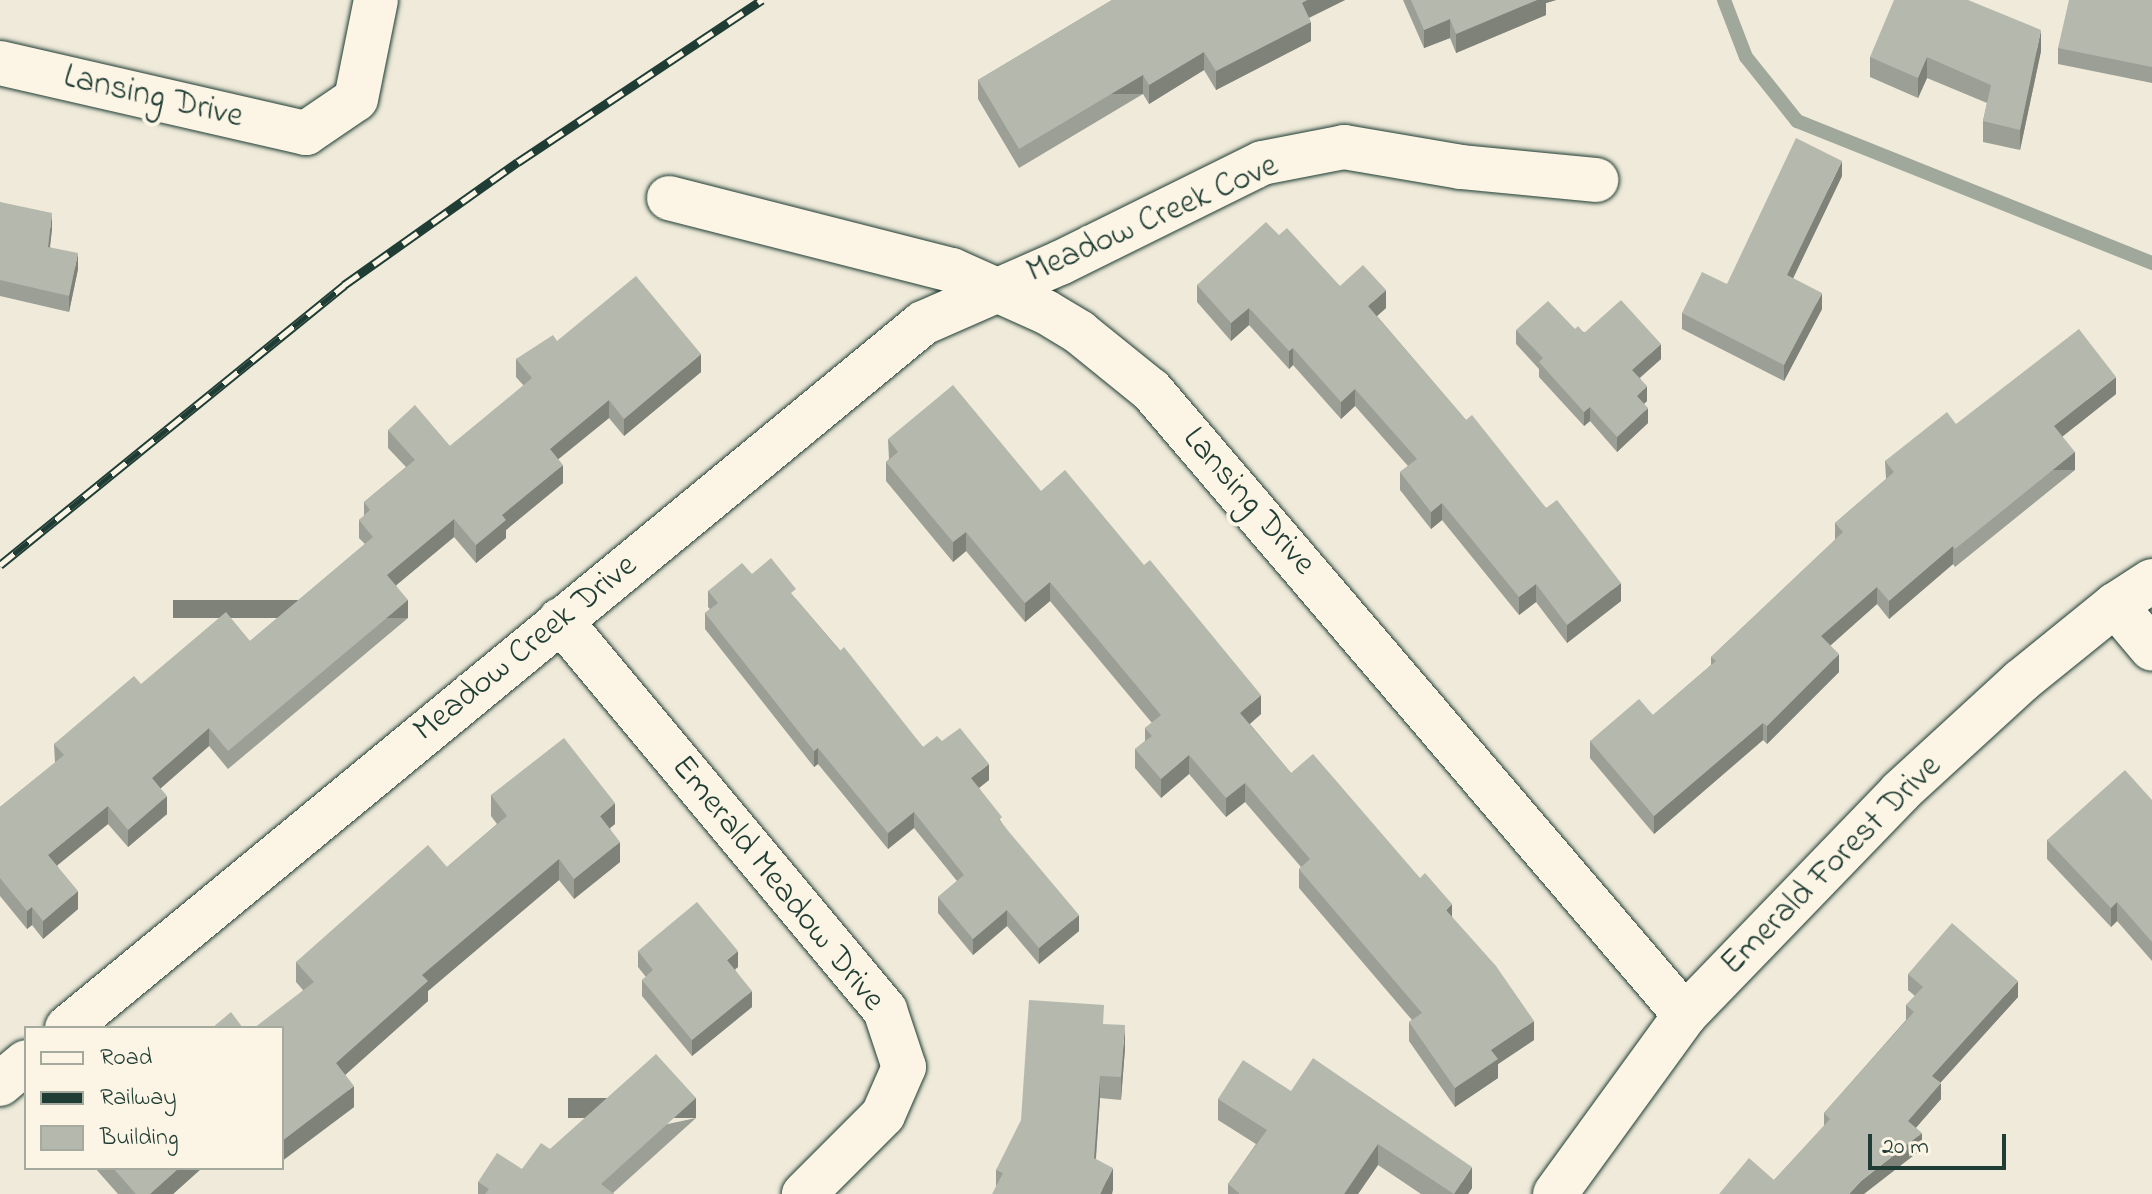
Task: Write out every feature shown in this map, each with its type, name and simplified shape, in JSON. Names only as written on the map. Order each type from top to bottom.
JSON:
[{"type":"street","name":"Lansing Drive","points":[[0,63],[306,133],[356,99],[376,0]]},
{"type":"street","name":"Meadow Creek Cove","points":[[997,291],[1262,163],[1344,147],[1461,167],[1596,180]]},
{"type":"street","name":"Lansing Drive","points":[[669,198],[952,270],[1046,312],[1079,332],[1151,390],[1685,1015]]},
{"type":"street","name":"Meadow Creek Drive","points":[[69,1026],[923,323],[997,291]]},
{"type":"street","name":"Emerald Forest Drive","points":[[1555,1194],[1685,1015],[1900,792],[2021,681],[2115,605],[2152,581]]},
{"type":"street","points":[[2115,605],[2152,649]]},
{"type":"street","name":"Emerald Meadow Drive","points":[[560,620],[885,1010],[904,1067],[883,1115],[804,1194]]},
{"type":"street","points":[[0,1084],[24,1064]]},
{"type":"building","points":[[1112,0],[1307,0],[1302,3],[1311,22],[1216,71],[1204,52],[1149,85],[1143,75],[1019,149],[978,80]]},
{"type":"building","points":[[1411,0],[1537,0],[1456,34],[1450,19],[1424,30]]},
{"type":"building","points":[[1894,0],[1968,0],[2041,30],[2020,130],[1983,121],[1991,85],[1927,57],[1918,78],[1870,57]]},
{"type":"building","points":[[2069,0],[2152,0],[2152,67],[2058,48]]},
{"type":"building","points":[[1796,138],[1842,161],[1787,275],[1822,293],[1784,365],[1682,313],[1702,272],[1727,284]]},
{"type":"building","points":[[0,202],[52,213],[48,247],[78,253],[69,296],[0,280]]},
{"type":"building","points":[[1266,222],[1279,235],[1287,228],[1340,286],[1363,265],[1386,290],[1368,306],[1466,420],[1472,415],[1546,508],[1557,500],[1621,583],[1567,625],[1536,584],[1519,597],[1442,503],[1431,512],[1400,472],[1417,459],[1355,389],[1341,402],[1293,348],[1289,351],[1249,308],[1231,323],[1197,285]]},
{"type":"building","points":[[636,276],[701,354],[624,419],[609,400],[550,449],[563,465],[502,515],[506,520],[476,545],[454,519],[387,575],[408,600],[228,751],[209,728],[152,778],[167,796],[128,830],[108,806],[48,855],[78,891],[43,921],[32,907],[27,911],[0,878],[0,807],[64,755],[54,744],[134,676],[141,684],[226,612],[250,641],[373,537],[359,520],[370,510],[364,502],[415,460],[388,430],[415,405],[450,446],[532,378],[516,359],[553,335],[557,341]]},
{"type":"building","points":[[1621,300],[1661,344],[1632,370],[1647,386],[1637,396],[1648,408],[1617,437],[1590,407],[1584,412],[1539,362],[1543,358],[1516,330],[1548,301],[1575,329],[1578,326],[1584,333]]},
{"type":"building","points":[[2079,329],[2116,377],[2054,426],[2075,452],[1955,549],[1953,546],[1889,601],[1877,587],[1821,636],[1839,654],[1767,726],[1763,723],[1654,816],[1590,741],[1639,699],[1653,715],[1716,661],[1711,657],[1843,532],[1835,523],[1894,472],[1885,461],[1947,412],[1956,424]]},
{"type":"building","points":[[953,385],[1041,491],[1065,470],[1144,565],[1150,560],[1261,695],[1240,713],[1291,773],[1313,754],[1420,878],[1425,873],[1452,904],[1446,910],[1496,966],[1534,1021],[1491,1050],[1498,1059],[1455,1088],[1409,1022],[1422,1013],[1299,869],[1310,859],[1245,783],[1226,798],[1189,755],[1161,779],[1135,749],[1152,736],[1145,728],[1161,715],[1050,582],[1025,603],[966,532],[953,542],[886,462],[898,452],[888,439]]},
{"type":"building","points":[[771,558],[796,589],[791,593],[840,651],[844,647],[923,747],[937,736],[942,741],[960,728],[989,764],[971,778],[1002,817],[999,820],[1079,915],[1039,948],[1007,910],[973,939],[938,897],[964,875],[914,812],[888,833],[818,748],[814,751],[705,613],[718,603],[708,591],[742,563],[752,574]]},
{"type":"building","points":[[564,738],[615,803],[600,816],[620,842],[574,879],[559,859],[422,975],[428,981],[336,1063],[354,1086],[284,1139],[284,1026],[257,1026],[314,982],[296,962],[428,845],[447,867],[507,816],[491,795]]},
{"type":"building","points":[[2125,770],[2152,800],[2152,942],[2117,902],[2111,908],[2047,840]]},
{"type":"building","points":[[697,902],[738,951],[727,960],[752,991],[692,1040],[642,980],[653,970],[638,951]]},
{"type":"building","points":[[1952,923],[2018,981],[1932,1076],[1941,1083],[1908,1121],[1922,1133],[1849,1194],[1719,1194],[1749,1158],[1774,1180],[1830,1119],[1824,1113],[1914,1012],[1906,1005],[1923,987],[1908,974]]},
{"type":"building","points":[[1029,1000],[1104,1005],[1103,1024],[1125,1025],[1121,1077],[1100,1076],[1094,1158],[1113,1168],[1100,1194],[992,1194],[1003,1173],[996,1170],[1021,1120]]},
{"type":"building","points":[[231,1012],[242,1026],[214,1026]]},
{"type":"building","points":[[656,1054],[696,1098],[601,1184],[614,1194],[485,1194],[489,1189],[478,1182],[497,1153],[522,1169],[541,1143],[550,1149]]},
{"type":"building","points":[[1313,1058],[1472,1167],[1454,1194],[1378,1144],[1344,1194],[1239,1194],[1228,1184],[1267,1130],[1218,1099],[1243,1060],[1291,1091]]},
{"type":"building","points":[[115,1170],[177,1170],[150,1194],[136,1194]]},
{"type":"waterway","points":[[1724,0],[1746,57],[1797,121],[2152,263]]},
{"type":"railway","points":[[0,565],[344,285],[518,162],[762,0]]}]
